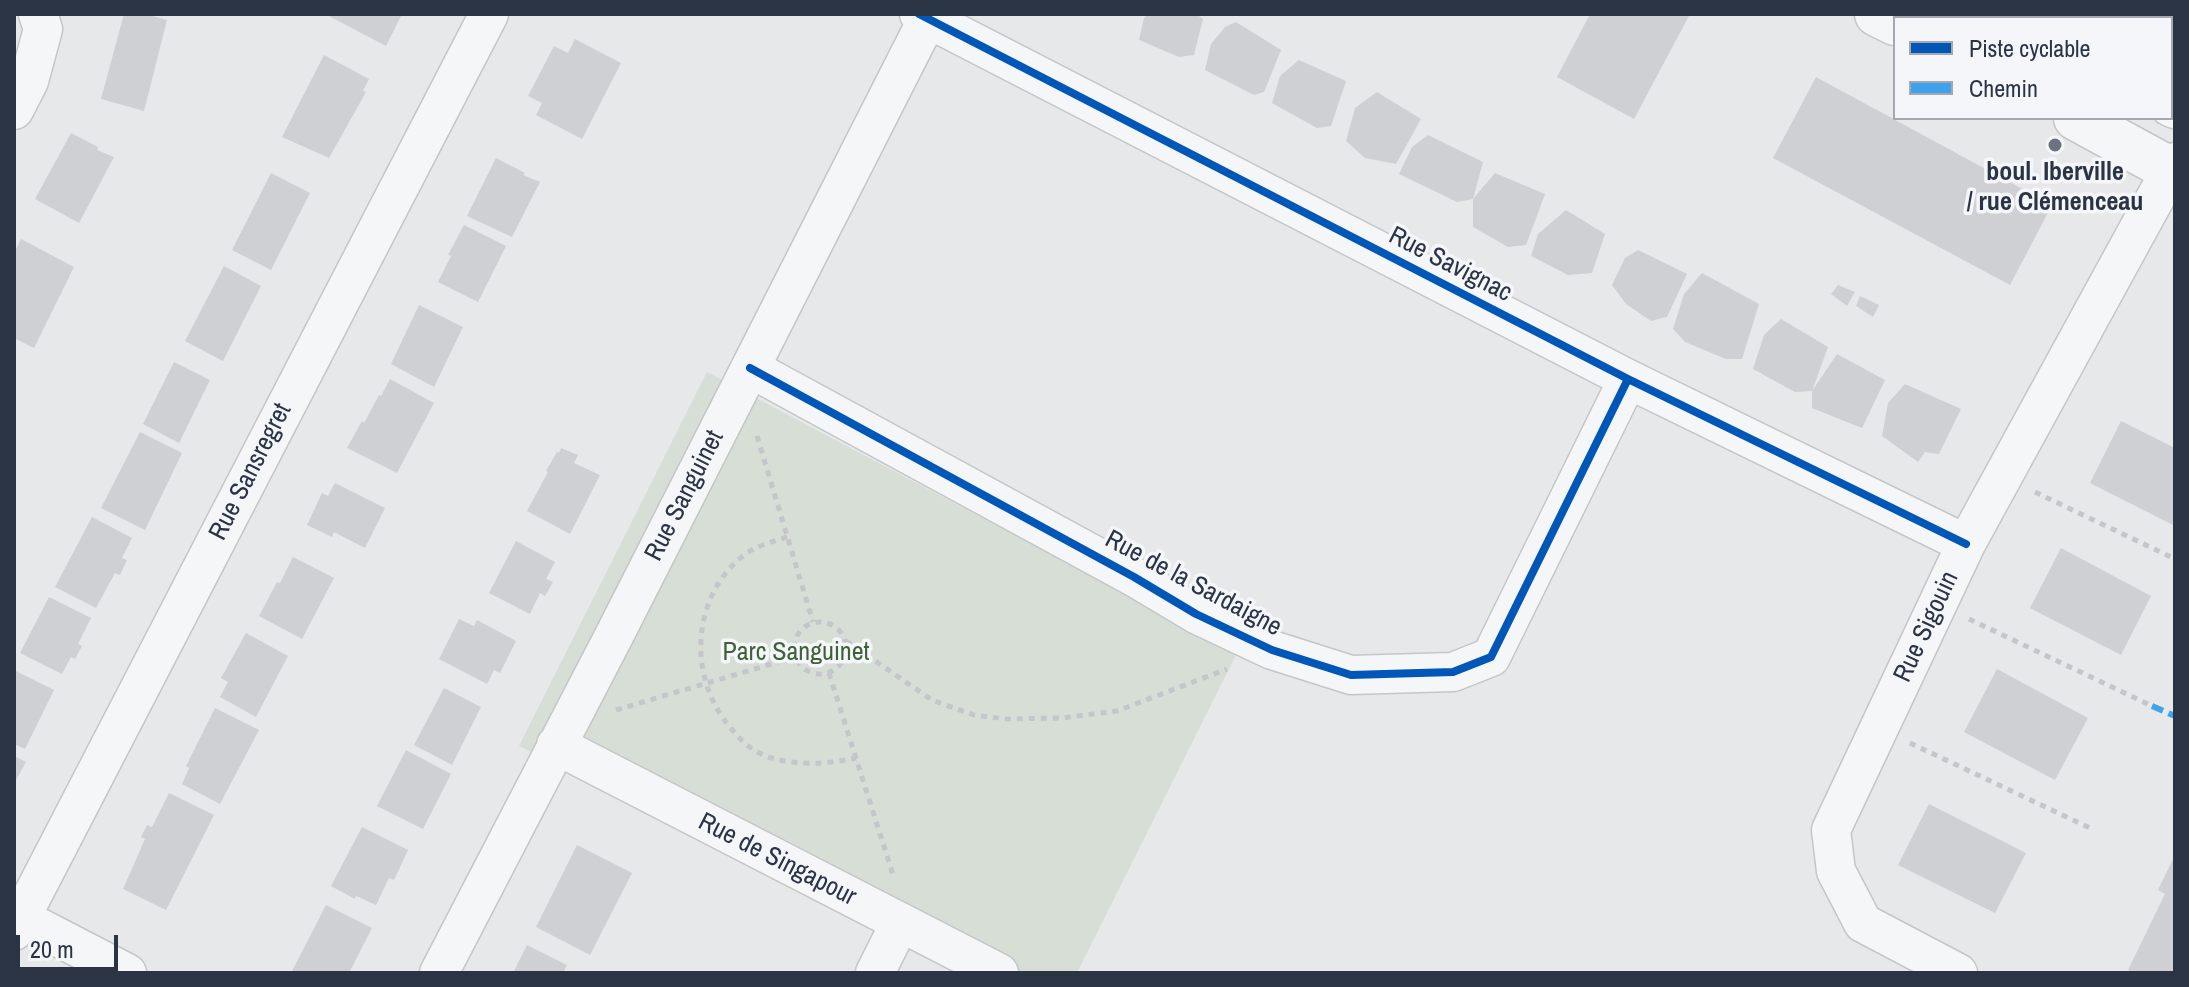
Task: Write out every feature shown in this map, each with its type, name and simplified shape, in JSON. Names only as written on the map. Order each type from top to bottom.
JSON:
[{"type":"street","points":[[14,110],[29,81],[43,29],[38,14]]},
{"type":"street","name":"Rue Sansregret","points":[[17,924],[489,14]]},
{"type":"street","name":"Rue Sanguinet","points":[[439,973],[746,376],[924,16]]},
{"type":"street","name":"Rue Savignac","points":[[924,16],[1628,379],[1966,544]]},
{"type":"street","points":[[2080,120],[2174,168]]},
{"type":"street","name":"Rue Sigouin","points":[[1958,973],[1863,923],[1836,871],[1831,830],[1966,544],[2174,168]]},
{"type":"street","name":"Rue de la Sardaigne","points":[[746,376],[1134,577],[1196,614],[1272,650],[1351,675],[1453,672],[1491,657],[1628,379]]},
{"type":"street","name":"Rue de Singapour","points":[[561,735],[905,926],[999,973]]},
{"type":"street","points":[[17,924],[127,973]]},
{"type":"street","points":[[875,973],[905,926]]},
{"type":"path","points":[[746,376],[787,537],[813,622]]},
{"type":"path","points":[[2003,477],[2175,559]]},
{"type":"path","points":[[787,537],[743,555],[722,578],[705,612],[699,648],[705,683],[720,716],[744,744],[770,758],[831,764],[856,758]]},
{"type":"path","points":[[1938,604],[2152,706]]},
{"type":"path","points":[[846,641],[842,664],[829,673],[821,675],[805,670],[795,657],[795,639],[806,626],[813,622],[830,623],[846,641],[932,700],[974,715],[1006,719],[1062,718],[1117,711],[1272,650]]},
{"type":"path","points":[[561,735],[705,683],[795,657]]},
{"type":"path","points":[[829,673],[905,926]]},
{"type":"path","points":[[1880,728],[2090,828]]},
{"type":"green space","name":"Parc Sanguinet","points":[[707,372],[1237,653],[1077,973],[978,973],[519,746]]},
{"type":"building","points":[[124,14],[145,14],[167,20],[144,111],[101,99]]},
{"type":"building","points":[[325,14],[402,14],[386,46]]},
{"type":"building","points":[[1148,14],[1196,14],[1203,19],[1194,55],[1179,57],[1139,40],[1144,18]]},
{"type":"building","points":[[1590,14],[1690,14],[1634,119],[1557,77]]},
{"type":"building","points":[[1236,22],[1281,50],[1264,92],[1254,95],[1205,70],[1211,44],[1225,27]]},
{"type":"building","points":[[575,39],[621,63],[582,139],[536,115],[542,103],[528,96],[554,46],[568,53]]},
{"type":"building","points":[[324,55],[369,79],[363,91],[366,92],[329,158],[282,137]]},
{"type":"building","points":[[1299,60],[1346,81],[1331,126],[1317,128],[1272,103],[1280,76]]},
{"type":"building","points":[[1816,77],[2052,205],[2010,285],[1773,158]]},
{"type":"building","points":[[1377,92],[1421,119],[1396,164],[1365,158],[1346,141],[1355,108]]},
{"type":"building","points":[[71,133],[114,157],[79,223],[35,199]]},
{"type":"building","points":[[1428,135],[1483,162],[1473,199],[1457,202],[1399,174],[1412,147]]},
{"type":"building","points":[[496,158],[540,182],[512,237],[467,216]]},
{"type":"building","points":[[271,173],[310,193],[271,270],[232,250]]},
{"type":"building","points":[[1495,173],[1545,194],[1526,245],[1508,247],[1473,227],[1473,199]]},
{"type":"building","points":[[1566,210],[1605,234],[1592,273],[1568,275],[1531,256],[1538,234]]},
{"type":"building","points":[[464,225],[506,246],[478,302],[438,282]]},
{"type":"building","points":[[21,239],[74,267],[34,348],[14,338],[14,253]]},
{"type":"building","points":[[1638,250],[1687,274],[1667,317],[1651,321],[1626,304],[1612,285],[1625,258]]},
{"type":"building","points":[[224,266],[261,286],[223,361],[185,341]]},
{"type":"building","points":[[1702,273],[1759,304],[1742,359],[1726,359],[1685,342],[1673,329],[1684,294]]},
{"type":"building","points":[[1838,285],[1855,292],[1847,306],[1831,294]]},
{"type":"building","points":[[1860,296],[1879,305],[1873,317],[1856,306]]},
{"type":"building","points":[[419,305],[463,327],[434,387],[391,364]]},
{"type":"building","points":[[1781,319],[1828,347],[1812,391],[1795,392],[1753,369],[1764,335]]},
{"type":"building","points":[[1837,354],[1885,380],[1862,428],[1812,408],[1812,391]]},
{"type":"building","points":[[174,362],[210,380],[179,443],[143,424]]},
{"type":"building","points":[[390,379],[434,403],[397,473],[347,448]]},
{"type":"building","points":[[1905,384],[1961,409],[1939,454],[1925,452],[1918,462],[1882,436],[1888,403]]},
{"type":"building","points":[[2121,421],[2175,448],[2173,525],[2090,483]]},
{"type":"building","points":[[140,432],[182,453],[145,530],[101,508]]},
{"type":"building","points":[[561,448],[578,455],[574,463],[600,475],[570,534],[527,511]]},
{"type":"building","points":[[335,483],[385,508],[365,548],[334,532],[332,537],[307,525],[322,493],[328,496]]},
{"type":"building","points":[[92,517],[132,538],[122,558],[127,560],[120,575],[115,573],[96,608],[55,587]]},
{"type":"building","points":[[516,541],[555,562],[546,579],[553,582],[545,596],[540,593],[530,614],[489,593]]},
{"type":"building","points":[[2061,548],[2151,596],[2121,655],[2030,608]]},
{"type":"building","points":[[293,557],[334,578],[302,639],[259,616]]},
{"type":"building","points":[[49,597],[91,618],[78,644],[82,646],[75,659],[71,657],[62,674],[20,653]]},
{"type":"building","points":[[459,619],[474,626],[477,620],[516,641],[500,673],[494,670],[487,684],[439,659]]},
{"type":"building","points":[[246,633],[288,656],[256,717],[220,697],[228,682],[221,678]]},
{"type":"building","points":[[1997,669],[2088,718],[2055,780],[1964,732]]},
{"type":"building","points":[[16,671],[54,690],[25,749],[14,744]]},
{"type":"building","points":[[444,688],[481,707],[452,765],[414,745]]},
{"type":"building","points":[[215,708],[259,730],[220,804],[182,784],[189,768],[186,766]]},
{"type":"building","points":[[406,750],[451,774],[423,829],[377,806]]},
{"type":"building","points":[[14,756],[26,762],[14,784]]},
{"type":"building","points":[[169,793],[214,815],[166,910],[123,889],[145,839],[141,837],[147,825],[152,827]]},
{"type":"building","points":[[1929,804],[2026,853],[1995,913],[1898,865]]},
{"type":"building","points":[[362,827],[408,850],[394,880],[389,878],[376,905],[356,896],[355,899],[331,886]]},
{"type":"building","points":[[577,845],[632,873],[590,955],[536,927]]},
{"type":"building","points":[[2175,855],[2175,973],[2134,973],[2128,970],[2165,894],[2158,890]]},
{"type":"building","points":[[326,905],[372,928],[349,973],[291,973]]},
{"type":"building","points":[[527,945],[567,965],[563,973],[513,973]]},
{"type":"marked path","points":[[2152,706],[2175,716]]},
{"type":"cycle path","points":[[919,14],[1628,379],[1966,544]]},
{"type":"cycle path","points":[[750,368],[1134,577],[1196,614],[1272,650],[1351,675],[1453,672],[1491,657],[1628,379]]},
{"type":"place","name":"boul. Iberville / rue Clémenceau","points":[[2055,145]]}]
